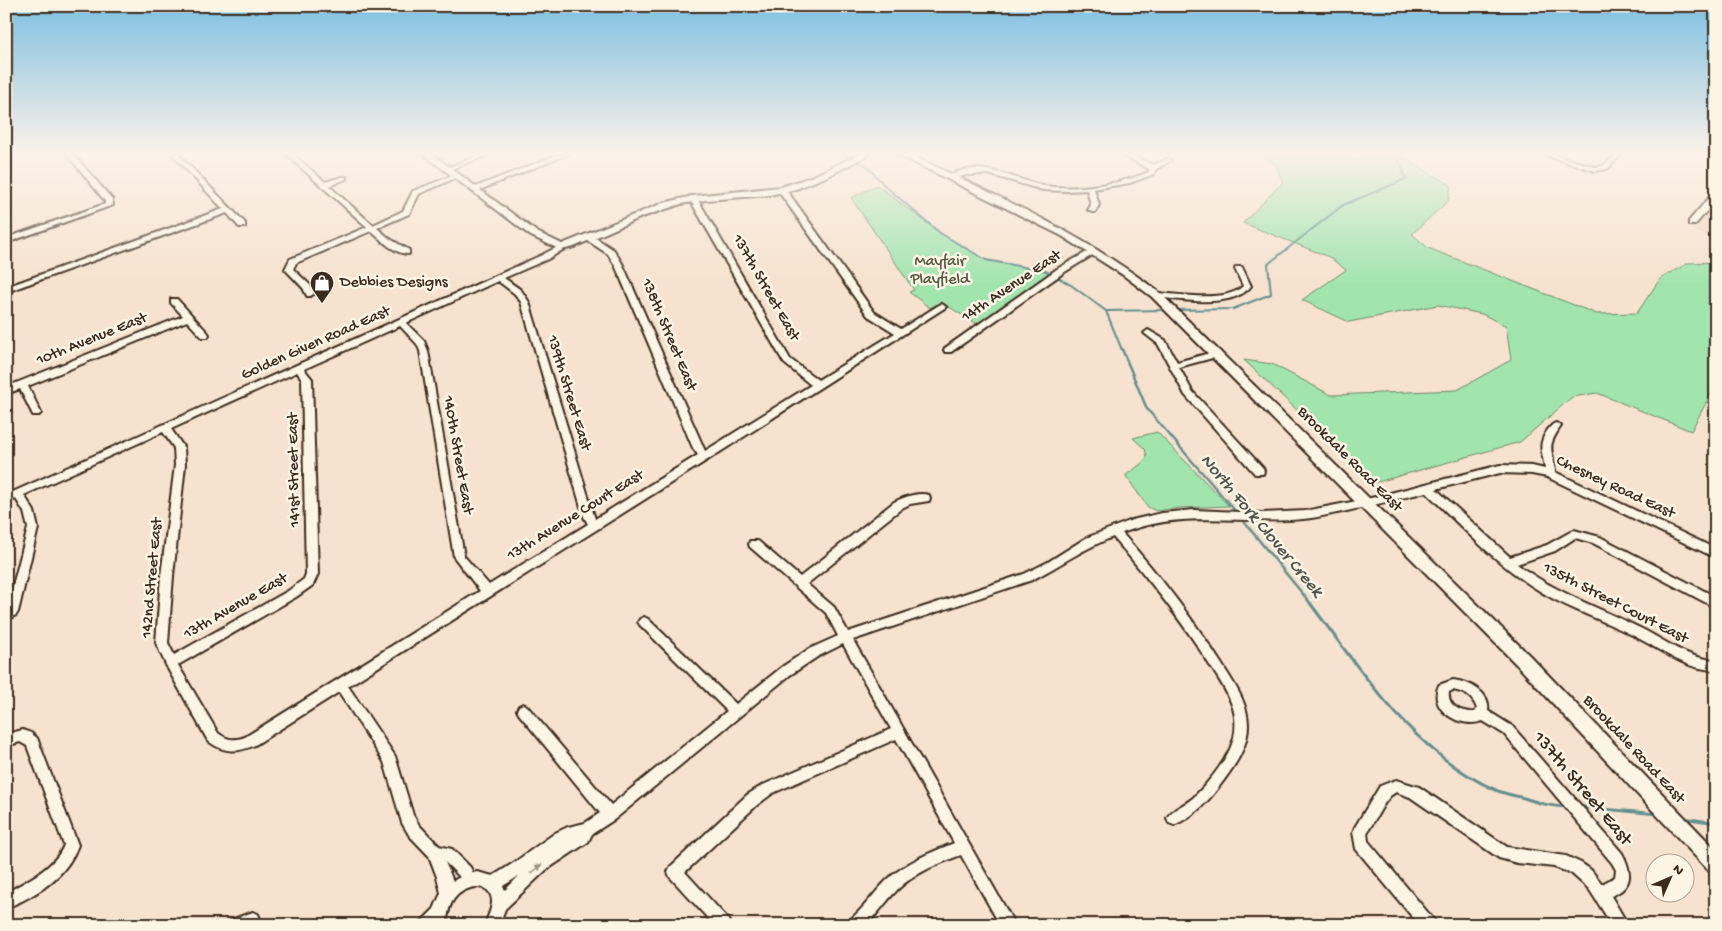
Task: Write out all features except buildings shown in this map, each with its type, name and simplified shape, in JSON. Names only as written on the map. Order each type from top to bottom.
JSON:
[{"type":"main road","name":"Brookdale Road East","points":[[992,197],[1045,223],[1095,251],[1156,295],[1368,503],[1536,674],[1716,864]]},
{"type":"street","points":[[6,241],[109,205],[106,197]]},
{"type":"street","points":[[216,197],[242,225]]},
{"type":"street","points":[[339,197],[387,241],[406,252]]},
{"type":"street","points":[[310,294],[306,287],[291,272],[289,266],[296,258],[373,229],[403,214],[413,197]]},
{"type":"street","points":[[485,197],[528,230],[561,247]]},
{"type":"street","name":"Golden Given Road East","points":[[6,499],[545,257],[561,247],[651,209],[699,197]]},
{"type":"street","points":[[787,197],[871,314],[901,333]]},
{"type":"street","points":[[1092,210],[1095,205],[1094,197]]},
{"type":"street","points":[[1692,223],[1714,197]]},
{"type":"street","name":"137th Street East","points":[[693,198],[788,361],[818,385]]},
{"type":"street","points":[[6,290],[228,210]]},
{"type":"street","name":"138th Street East","points":[[588,237],[611,252],[619,265],[698,448],[704,456]]},
{"type":"street","name":"14th Avenue East","points":[[948,350],[1060,271],[1095,251]]},
{"type":"street","points":[[1156,295],[1208,298],[1233,295],[1242,292],[1247,286],[1239,269]]},
{"type":"street","name":"139th Street East","points":[[498,278],[518,292],[525,302],[589,517],[594,526]]},
{"type":"street","points":[[174,301],[205,335]]},
{"type":"street","name":"13th Avenue Court East","points":[[226,746],[241,746],[250,742],[942,307]]},
{"type":"street","name":"10th Avenue East","points":[[6,391],[188,317]]},
{"type":"street","name":"140th Street East","points":[[401,322],[421,343],[424,351],[459,557],[488,592]]},
{"type":"street","points":[[1148,333],[1162,342],[1188,393],[1259,471]]},
{"type":"street","points":[[1174,366],[1217,354]]},
{"type":"street","name":"141st Street East","points":[[298,368],[307,379],[312,574]]},
{"type":"street","points":[[23,385],[36,413]]},
{"type":"street","points":[[1550,474],[1550,462],[1544,446],[1550,433],[1556,426]]},
{"type":"street","name":"142nd Street East","points":[[165,428],[176,443],[180,457],[162,634],[163,647],[213,737],[226,746]]},
{"type":"street","name":"Chesney Road East","points":[[587,829],[610,814],[797,662],[847,637],[1028,577],[1052,565],[1090,541],[1136,523],[1174,515],[1230,514],[1262,517],[1305,515],[1368,503],[1500,469],[1532,470],[1550,474],[1715,552]]},
{"type":"street","name":"135th Street Court East","points":[[1428,486],[1509,563],[1547,590],[1702,664],[1716,665]]},
{"type":"street","points":[[12,612],[33,528],[29,511],[18,494]]},
{"type":"street","points":[[800,583],[898,505],[908,500],[925,498]]},
{"type":"street","points":[[1114,531],[1189,622],[1228,685],[1241,716],[1240,743],[1237,753],[1230,764],[1196,806],[1174,818]]},
{"type":"street","points":[[1509,563],[1551,548],[1569,536],[1581,535],[1596,540],[1714,602]]},
{"type":"street","points":[[754,544],[830,610],[847,637],[898,732],[1008,925]]},
{"type":"street","name":"13th Avenue East","points":[[171,663],[302,588],[309,582],[312,574]]},
{"type":"street","points":[[644,622],[736,712]]},
{"type":"street","points":[[341,685],[390,760],[407,818],[414,830],[435,852],[437,863],[448,883],[448,893],[435,922]]},
{"type":"street","points":[[523,710],[610,814]]},
{"type":"street","name":"137th Street East","points":[[1482,714],[1508,730],[1617,858],[1622,869],[1621,881],[1612,888],[1599,892]]},
{"type":"street","points":[[724,925],[675,872],[752,800],[768,789],[898,732]]},
{"type":"street","points":[[6,740],[23,736],[32,742],[70,840],[68,853],[58,866],[6,901]]},
{"type":"street","points":[[1429,925],[1361,844],[1360,832],[1379,799],[1385,791],[1396,786],[1414,792],[1504,853],[1520,857],[1562,861],[1576,866],[1599,892],[1621,925]]},
{"type":"street","points":[[492,925],[501,903],[541,865],[583,837],[587,829],[578,829],[553,842],[520,867],[493,884]]},
{"type":"street","points":[[855,925],[896,881],[909,871],[963,846]]},
{"type":"street","points":[[435,852],[447,854],[465,872],[469,880]]},
{"type":"street","points":[[448,893],[469,880],[484,878],[498,888],[501,903]]},
{"type":"street","points":[[236,925],[253,919]]},
{"type":"shaded area","points":[[1716,202],[1716,239],[1693,231]]},
{"type":"green space","name":"Mayfair Playfield","points":[[893,197],[940,233],[986,260],[1046,271],[1052,275],[977,324],[941,302],[930,308],[909,292],[914,290],[851,198]]},
{"type":"green space","points":[[1268,197],[1449,197],[1448,201],[1412,234],[1428,248],[1597,314],[1637,313],[1660,279],[1688,263],[1716,262],[1716,384],[1691,431],[1597,393],[1572,397],[1520,442],[1374,483],[1244,360],[1272,364],[1331,395],[1457,390],[1511,360],[1506,326],[1482,314],[1438,305],[1349,322],[1302,300],[1346,270],[1329,257],[1243,223]]},
{"type":"green space","points":[[1157,432],[1229,506],[1156,511],[1148,507],[1126,475],[1147,457],[1145,449],[1133,438]]},
{"type":"waterway","name":"North Fork Clover Creek","points":[[898,197],[940,233],[986,260],[1046,271],[1071,285],[1106,311],[1122,350]]},
{"type":"waterway","points":[[1174,310],[1233,309],[1271,294],[1268,264],[1343,205],[1361,197]]},
{"type":"waterway","points":[[1107,311],[1166,310]]},
{"type":"waterway","name":"North Fork Clover Creek","points":[[1122,349],[1147,409],[1237,513]]},
{"type":"waterway","name":"North Fork Clover Creek","points":[[1240,517],[1311,604]]},
{"type":"waterway","name":"North Fork Clover Creek","points":[[1310,603],[1393,710],[1416,735],[1442,757],[1469,776],[1498,791],[1546,804],[1568,807]]},
{"type":"waterway","name":"North Fork Clover Creek","points":[[1581,807],[1658,814]]},
{"type":"waterway","name":"North Fork Clover Creek","points":[[1683,818],[1716,823]]},
{"type":"place","name":"Debbies Designs","points":[[322,304]]}]
